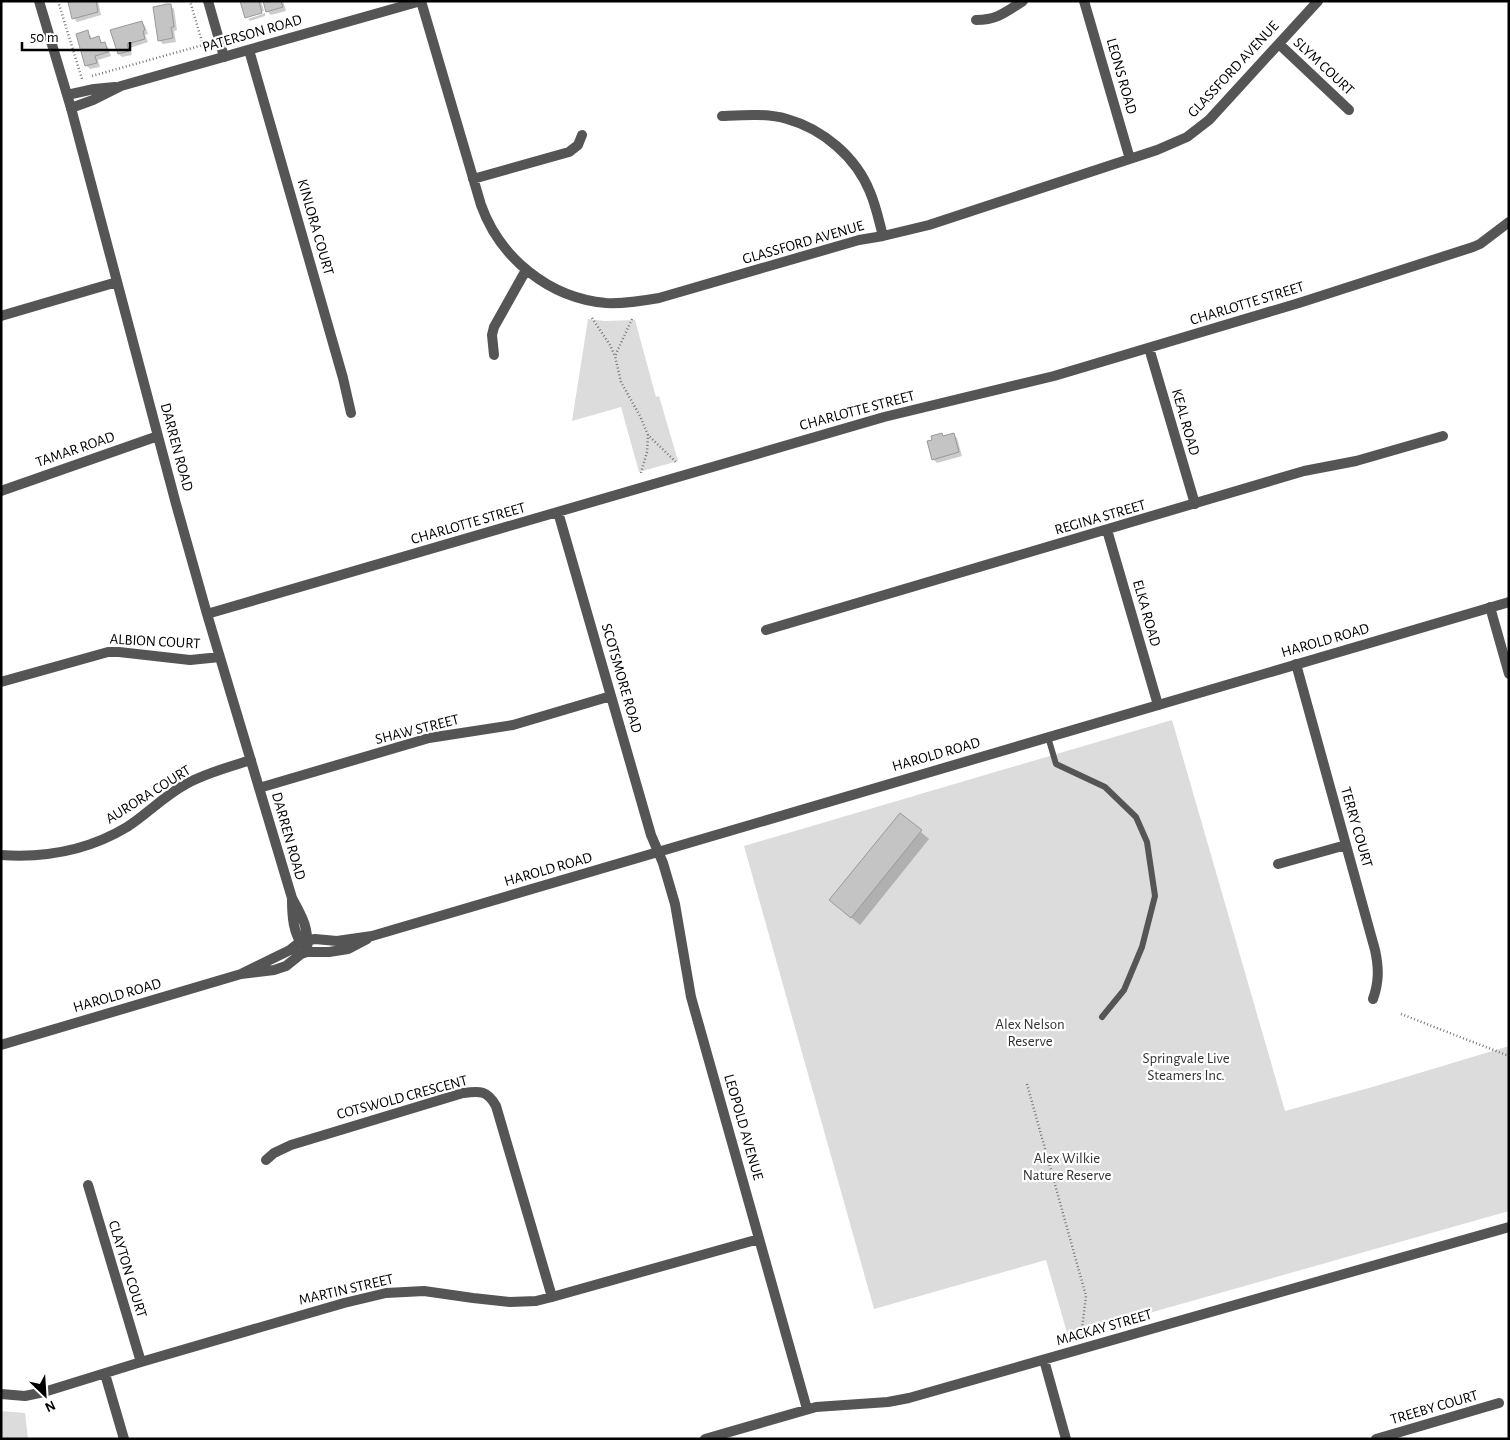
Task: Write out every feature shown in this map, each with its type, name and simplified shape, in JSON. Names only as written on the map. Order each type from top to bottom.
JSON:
[{"type":"street","name":"DARREN ROAD","points":[[39,1],[71,108],[207,614],[292,898],[292,920],[304,941],[307,952]]},
{"type":"street","points":[[208,1],[224,56]]},
{"type":"street","name":"PATERSON ROAD","points":[[67,95],[121,86],[421,1]]},
{"type":"street","name":"GLASSFORD AVENUE","points":[[421,1],[481,205],[490,227],[504,248],[526,270],[556,289],[575,297],[596,302],[628,303],[659,298],[859,240],[929,225],[1175,143],[1187,137],[1209,120],[1318,1]]},
{"type":"street","points":[[976,20],[992,19],[1001,16],[1023,1]]},
{"type":"street","name":"LEONS ROAD","points":[[1084,1],[1130,159]]},
{"type":"street","name":"SLYM COURT","points":[[1279,44],[1350,110]]},
{"type":"street","name":"KINLORA COURT","points":[[249,50],[348,394],[350,413]]},
{"type":"street","name":"PATERSON ROAD","points":[[71,108],[93,100],[121,86]]},
{"type":"street","points":[[722,116],[766,116],[786,119],[804,125],[832,142],[855,165],[863,178],[875,206],[883,236]]},
{"type":"street","points":[[473,179],[569,152],[578,145],[582,135]]},
{"type":"street","name":"CHARLOTTE STREET","points":[[207,614],[884,417],[1054,376],[1299,303],[1480,244],[1509,222]]},
{"type":"street","points":[[494,355],[492,335],[494,327],[526,270]]},
{"type":"street","points":[[1,316],[117,282]]},
{"type":"street","name":"KEAL ROAD","points":[[1149,348],[1195,504]]},
{"type":"street","name":"TAMAR ROAD","points":[[1,491],[158,436]]},
{"type":"street","name":"REGINA STREET","points":[[766,630],[1310,470],[1356,461],[1443,436]]},
{"type":"street","name":"SCOTSMORE ROAD","points":[[558,512],[651,835],[658,852]]},
{"type":"street","name":"ELKA ROAD","points":[[1107,530],[1158,705]]},
{"type":"street","name":"HAROLD ROAD","points":[[241,974],[304,941],[337,941],[372,936],[1509,602]]},
{"type":"street","points":[[1490,607],[1509,674]]},
{"type":"street","name":"ALBION COURT","points":[[1,682],[108,652],[190,660],[220,657]]},
{"type":"street","name":"TERRY COURT","points":[[1296,664],[1378,962],[1378,986],[1372,999]]},
{"type":"street","name":"SHAW STREET","points":[[259,788],[429,738],[513,725],[612,696]]},
{"type":"street","name":"AURORA COURT","points":[[1,855],[33,856],[51,854],[69,851],[98,841],[126,827],[186,784],[213,772],[251,760]]},
{"type":"street","points":[[1278,864],[1346,845]]},
{"type":"street","name":"LEOPOLD AVENUE","points":[[658,852],[675,904],[691,997],[807,1409]]},
{"type":"street","name":"HAROLD ROAD","points":[[1,1044],[241,974],[274,970],[286,966],[301,954],[307,952],[348,949],[372,936]]},
{"type":"street","name":"COTSWOLD CRESCENT","points":[[266,1160],[274,1153],[290,1145],[463,1093],[482,1092],[488,1094],[496,1106],[552,1297]]},
{"type":"street","name":"CLAYTON COURT","points":[[88,1185],[141,1362]]},
{"type":"street","name":"MACKAY STREET","points":[[705,1439],[807,1409],[826,1406],[896,1402],[1509,1226]]},
{"type":"street","name":"MARTIN STREET","points":[[1,1394],[15,1396],[33,1395],[344,1303],[386,1293],[424,1291],[482,1300],[510,1302],[536,1300],[759,1239]]},
{"type":"street","points":[[1044,1360],[1066,1439]]},
{"type":"street","points":[[105,1374],[124,1439]]},
{"type":"street","name":"TREEBY COURT","points":[[1376,1439],[1499,1404]]},
{"type":"lane","points":[[1048,737],[1056,764],[1105,787],[1136,817],[1147,842],[1155,896],[1151,913],[1142,947],[1124,990],[1102,1017]]},
{"type":"path","points":[[58,1],[81,79],[203,45],[190,1]]},
{"type":"path","points":[[592,318],[615,356],[621,382],[648,435],[677,463]]},
{"type":"path","points":[[615,356],[632,319]]},
{"type":"path","points":[[641,473],[648,435]]},
{"type":"path","points":[[1401,1014],[1509,1056]]},
{"type":"path","points":[[1027,1084],[1086,1296],[1081,1326],[1081,1349]]},
{"type":"green space","points":[[588,319],[605,321],[635,320],[656,397],[659,396],[678,461],[639,472],[621,407],[572,421]]},
{"type":"green space","name":"Alex Nelson Reserve","points":[[1172,720],[1285,1111],[1509,1046],[1509,1211],[1068,1336],[1046,1260],[874,1309],[744,846]]},
{"type":"green space","points":[[1,1411],[25,1413],[28,1439],[1,1439]]},
{"type":"building","points":[[96,1],[98,12],[72,19],[68,2]]},
{"type":"building","points":[[240,1],[259,1],[262,13],[245,18]]},
{"type":"building","points":[[263,1],[281,1],[283,7],[266,12]]},
{"type":"building","points":[[171,4],[174,27],[171,27],[173,38],[158,41],[153,7]]},
{"type":"building","points":[[142,21],[145,39],[127,44],[129,51],[118,54],[110,30]]},
{"type":"building","points":[[88,30],[90,39],[99,36],[101,43],[105,42],[108,52],[95,56],[97,63],[85,66],[76,34]]},
{"type":"building","points":[[942,433],[943,436],[954,433],[959,452],[932,460],[927,441],[932,440],[931,436]]},
{"type":"building","points":[[900,813],[922,830],[851,918],[829,900]]},
{"type":"park label","name":"Springvale Live Steamers Inc.","points":[[1186,1066]]},
{"type":"park label","name":"Alex Wilkie Nature Reserve","points":[[1067,1166]]}]
